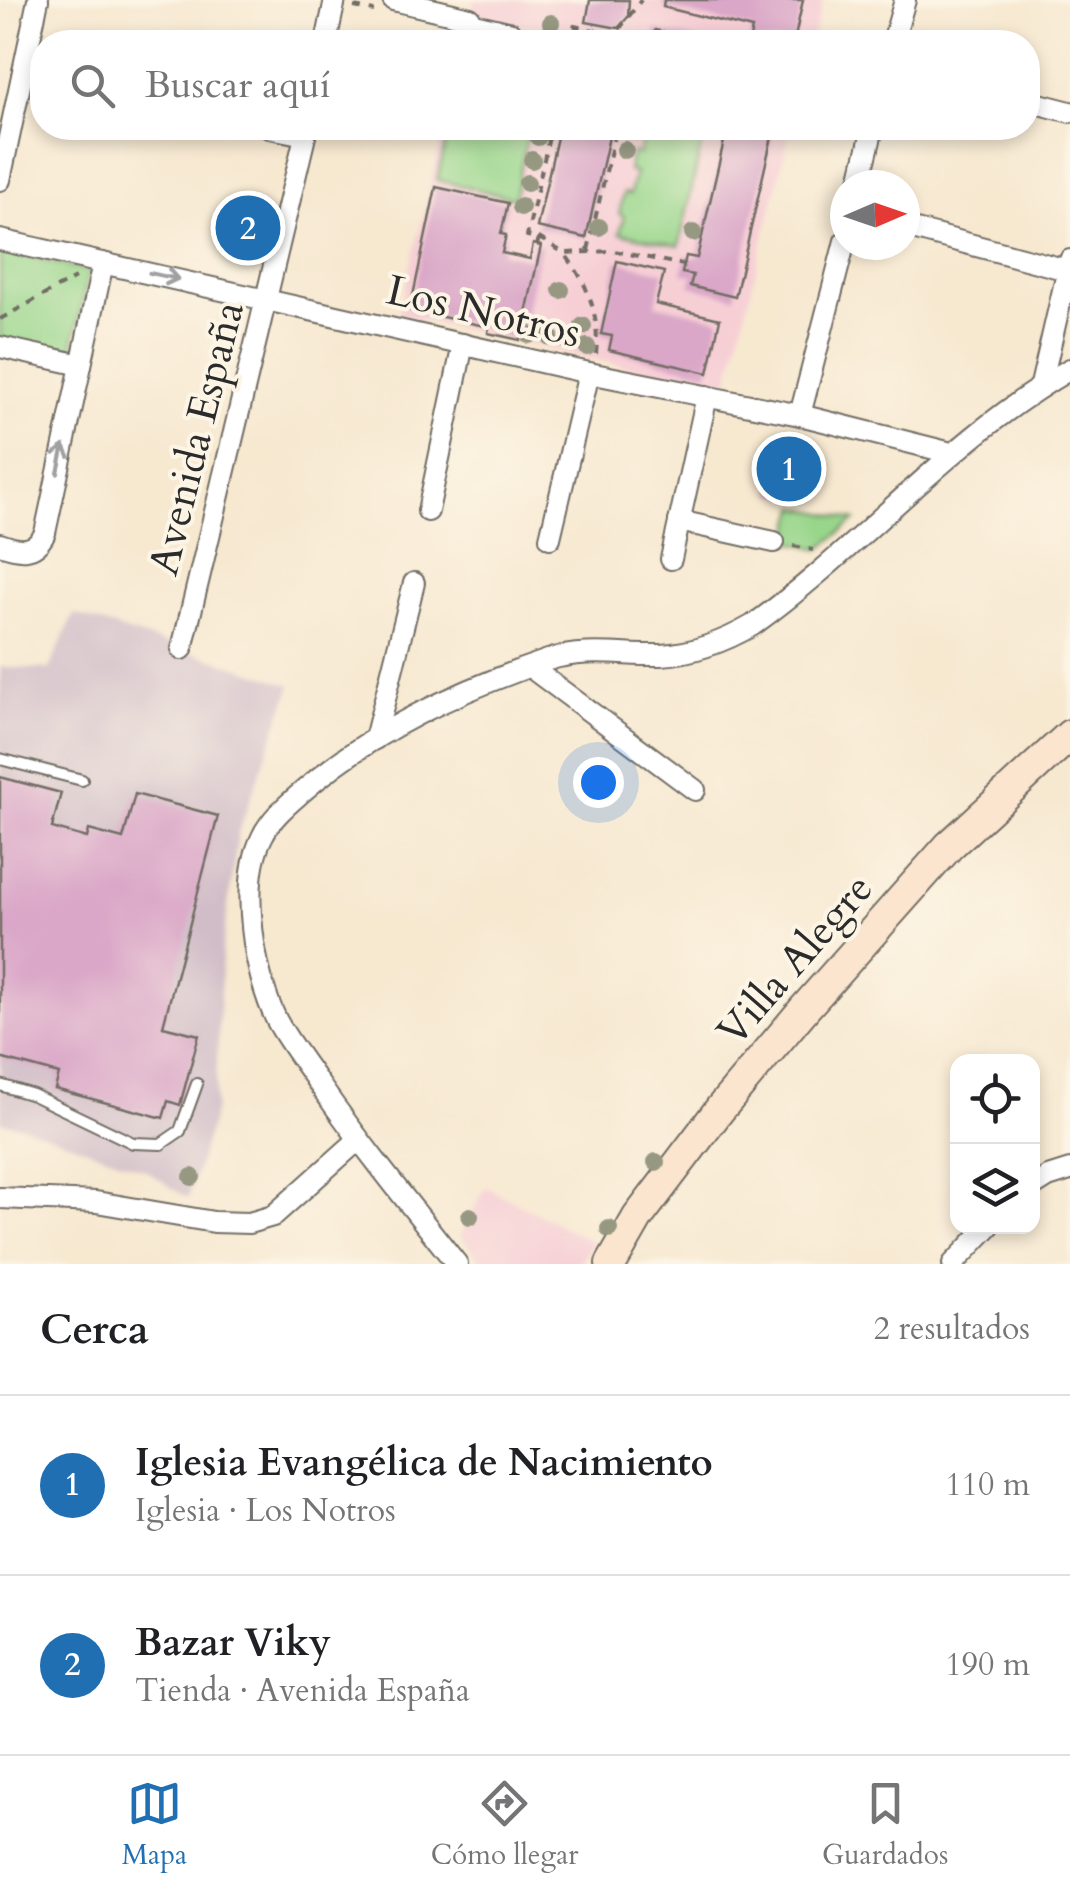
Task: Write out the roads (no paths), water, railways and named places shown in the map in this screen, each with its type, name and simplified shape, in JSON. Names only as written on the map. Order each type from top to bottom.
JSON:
[{"type":"main road","name":"Villa Alegre","points":[[611,1264],[638,1217],[720,1109],[805,1008],[949,846],[1070,735]]},
{"type":"street","points":[[36,30],[38,0]]},
{"type":"street","points":[[329,30],[336,0]]},
{"type":"street","points":[[392,0],[470,18]]},
{"type":"street","points":[[897,30],[904,0]]},
{"type":"street","points":[[0,180],[30,84]]},
{"type":"street","points":[[1040,104],[1070,112]]},
{"type":"street","name":"Avenida España","points":[[182,649],[304,140]]},
{"type":"street","points":[[863,170],[870,140]]},
{"type":"street","points":[[920,230],[1069,265],[1065,310],[1042,385]]},
{"type":"street","name":"Los Notros","points":[[0,240],[952,452]]},
{"type":"street","points":[[800,416],[840,260]]},
{"type":"street","points":[[0,544],[28,550],[45,533],[102,263]]},
{"type":"street","points":[[428,511],[464,344]]},
{"type":"street","points":[[0,347],[82,366]]},
{"type":"street","points":[[457,1264],[358,1140],[290,1042],[268,1001],[256,956],[252,874],[262,836],[277,815],[322,776],[375,738],[435,706],[530,667],[572,655],[659,655],[719,643],[770,614],[952,452],[1070,368]]},
{"type":"street","points":[[550,538],[589,372]]},
{"type":"street","points":[[671,559],[707,396]]},
{"type":"street","points":[[679,521],[774,542]]},
{"type":"street","points":[[375,738],[414,582]]},
{"type":"street","points":[[530,667],[695,790]]},
{"type":"street","points":[[0,1198],[96,1202],[214,1222],[249,1223],[273,1216],[358,1140]]},
{"type":"street","points":[[1040,1182],[1070,1170]]},
{"type":"street","points":[[953,1264],[981,1234]]},
{"type":"lane","points":[[470,18],[513,28]]},
{"type":"lane","points":[[0,759],[82,780]]},
{"type":"lane","points":[[0,1086],[32,1095],[132,1143],[161,1144],[180,1130],[197,1084]]},
{"type":"place","name":"Bazar Viky","points":[[248,228]]},
{"type":"place","name":"Iglesia Evangélica de Nacimiento","points":[[789,469]]}]
